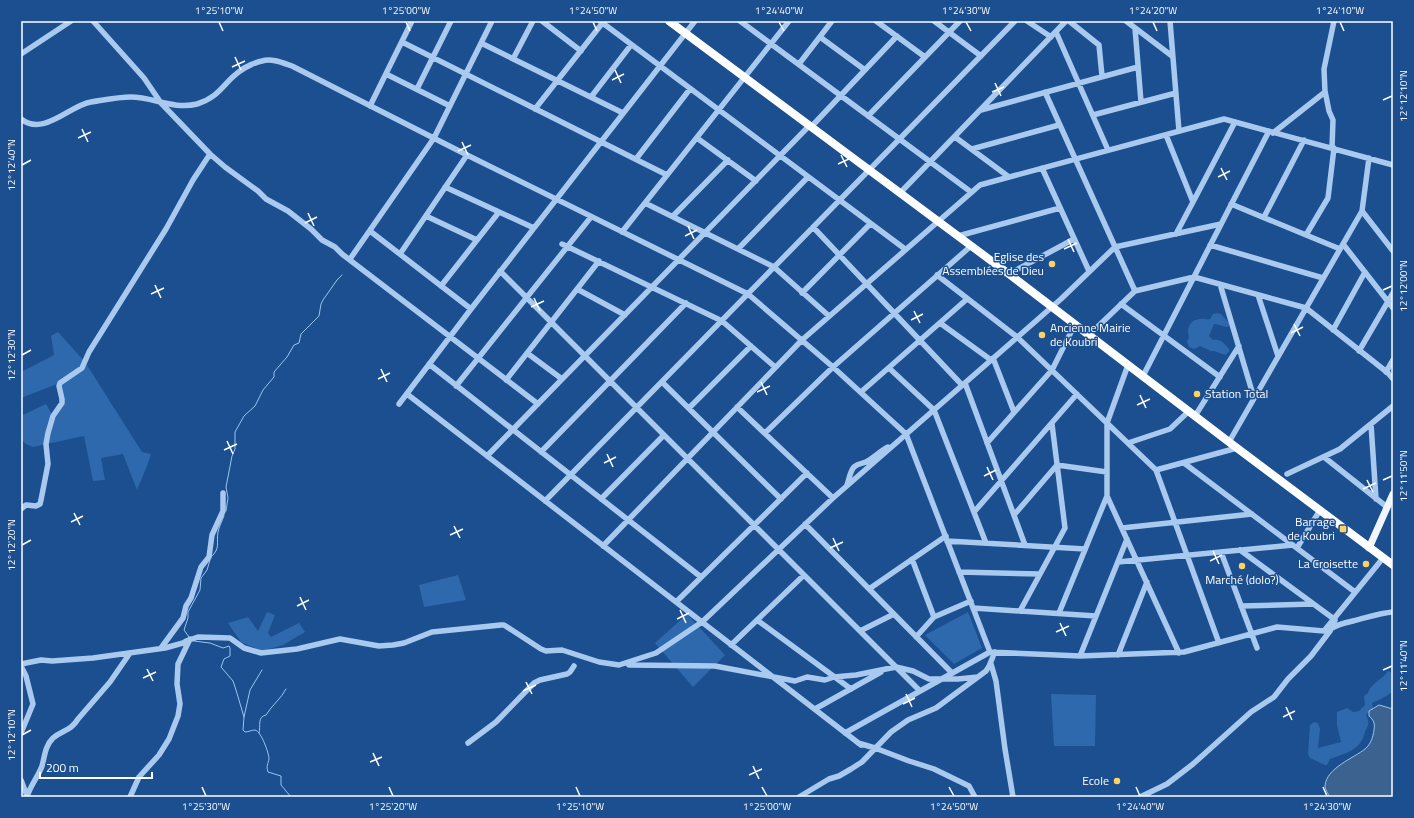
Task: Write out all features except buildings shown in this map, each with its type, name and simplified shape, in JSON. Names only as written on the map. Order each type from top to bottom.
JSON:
[{"type":"highway","points":[[669,21],[1052,306],[1192,414],[1393,565]]},
{"type":"main road","points":[[1369,548],[1393,494]]},
{"type":"street","points":[[21,54],[71,21]]},
{"type":"street","points":[[93,21],[144,78],[161,103],[210,154],[258,191],[266,199],[288,211],[311,229],[322,240],[335,247],[538,404]]},
{"type":"street","points":[[370,106],[412,21]]},
{"type":"street","points":[[417,89],[451,21]]},
{"type":"street","points":[[350,259],[434,138],[492,21]]},
{"type":"street","points":[[513,59],[533,21]]},
{"type":"street","points":[[542,21],[581,51]]},
{"type":"street","points":[[399,404],[500,271],[696,21]]},
{"type":"street","points":[[622,232],[789,21]]},
{"type":"street","points":[[799,64],[832,21]]},
{"type":"street","points":[[876,21],[925,58]]},
{"type":"street","points":[[934,21],[981,56]]},
{"type":"street","points":[[868,116],[960,21]]},
{"type":"street","points":[[545,501],[1015,21]]},
{"type":"street","points":[[1027,21],[1050,37]]},
{"type":"street","points":[[900,193],[1066,21]]},
{"type":"street","points":[[1069,21],[1100,45],[1102,76]]},
{"type":"street","points":[[1126,21],[1172,56]]},
{"type":"street","points":[[1170,21],[1179,131]]},
{"type":"street","points":[[1306,235],[1328,198],[1333,148],[1333,120],[1329,110],[1324,69],[1334,21]]},
{"type":"street","points":[[535,109],[602,22],[905,249]]},
{"type":"street","points":[[742,22],[971,192]]},
{"type":"street","points":[[1135,28],[1141,102]]},
{"type":"street","points":[[1056,32],[1108,150]]},
{"type":"street","points":[[820,36],[865,70]]},
{"type":"street","points":[[488,456],[897,36]]},
{"type":"street","points":[[402,42],[667,175]]},
{"type":"street","points":[[481,43],[624,113]]},
{"type":"street","points":[[590,97],[631,45]]},
{"type":"street","points":[[21,119],[24,122],[32,124],[43,124],[57,119],[83,104],[131,97],[170,105],[196,104],[213,97],[222,90],[241,70],[263,60],[272,61],[292,66],[556,200],[748,294],[833,366],[906,434],[970,602],[992,652],[991,664],[996,681],[1013,797]]},
{"type":"street","points":[[981,110],[1138,67]]},
{"type":"street","points":[[386,74],[450,106]]},
{"type":"street","points":[[636,159],[690,89]]},
{"type":"street","points":[[1143,376],[1263,143],[1271,132],[1326,91]]},
{"type":"street","points":[[1045,92],[1134,291]]},
{"type":"street","points":[[1093,115],[1176,93]]},
{"type":"street","points":[[603,546],[802,340],[980,185],[1224,119],[1393,165]]},
{"type":"street","points":[[1176,234],[1235,122]]},
{"type":"street","points":[[972,149],[1059,125]]},
{"type":"street","points":[[1166,135],[1193,202]]},
{"type":"street","points":[[955,137],[1009,177]]},
{"type":"street","points":[[697,138],[756,181]]},
{"type":"street","points":[[1264,217],[1304,140]]},
{"type":"street","points":[[21,509],[26,505],[36,506],[40,504],[48,464],[46,444],[48,433],[53,416],[62,403],[59,386],[60,383],[82,368],[89,352],[166,229],[193,180],[210,154]]},
{"type":"street","points":[[400,254],[467,155]]},
{"type":"street","points":[[1229,442],[1362,211],[1369,158]]},
{"type":"street","points":[[673,216],[728,160]]},
{"type":"street","points":[[1042,168],[1089,271]]},
{"type":"street","points":[[738,249],[808,177]]},
{"type":"street","points":[[445,187],[534,228]]},
{"type":"street","points":[[646,202],[774,267],[829,316]]},
{"type":"street","points":[[1231,204],[1306,235],[1341,247],[1365,272],[1393,308]]},
{"type":"street","points":[[958,236],[1060,208]]},
{"type":"street","points":[[1362,211],[1393,251]]},
{"type":"street","points":[[441,286],[499,212]]},
{"type":"street","points":[[426,216],[477,240]]},
{"type":"street","points":[[456,386],[565,245],[591,217]]},
{"type":"street","points":[[802,293],[870,224]]},
{"type":"street","points":[[619,665],[656,653],[702,622],[847,485],[1052,306],[1115,247],[1221,224]]},
{"type":"street","points":[[813,228],[963,384],[1025,545]]},
{"type":"street","points":[[370,231],[471,309]]},
{"type":"street","points":[[1009,274],[1074,239]]},
{"type":"street","points":[[1210,244],[1323,278]]},
{"type":"street","points":[[565,245],[722,321],[775,367]]},
{"type":"street","points":[[765,433],[833,366],[971,246]]},
{"type":"street","points":[[506,380],[599,261]]},
{"type":"street","points":[[500,271],[920,691]]},
{"type":"street","points":[[1333,330],[1365,272]]},
{"type":"street","points":[[937,275],[1017,337],[1156,470],[1219,643]]},
{"type":"street","points":[[1089,334],[1134,291],[1194,277],[1306,308],[1386,372],[1393,380]]},
{"type":"street","points":[[1220,284],[1254,398]]},
{"type":"street","points":[[577,290],[625,315]]},
{"type":"street","points":[[1359,351],[1393,293]]},
{"type":"street","points":[[1258,295],[1278,356]]},
{"type":"street","points":[[861,392],[967,298]]},
{"type":"street","points":[[541,452],[686,303]]},
{"type":"street","points":[[1121,304],[1220,377]]},
{"type":"street","points":[[940,323],[992,359],[1014,412]]},
{"type":"street","points":[[987,443],[1052,370],[1075,324]]},
{"type":"street","points":[[689,408],[751,346]]},
{"type":"street","points":[[1128,443],[1170,429],[1192,414],[1220,377],[1239,346]]},
{"type":"street","points":[[528,353],[562,379]]},
{"type":"street","points":[[1386,372],[1393,360]]},
{"type":"street","points":[[429,364],[701,577]]},
{"type":"street","points":[[1059,613],[1107,496],[1107,423],[1128,365]]},
{"type":"street","points":[[888,368],[934,410],[986,543]]},
{"type":"street","points":[[662,382],[781,499]]},
{"type":"street","points":[[407,394],[859,744],[875,748],[934,769],[968,786],[975,797]]},
{"type":"street","points":[[974,512],[1077,394]]},
{"type":"street","points":[[1287,474],[1340,449],[1393,406]]},
{"type":"street","points":[[737,407],[833,498]]},
{"type":"street","points":[[1020,611],[1066,528],[1052,424]]},
{"type":"street","points":[[1371,424],[1376,498]]},
{"type":"street","points":[[601,499],[664,435]]},
{"type":"street","points":[[847,485],[854,467],[860,463],[866,462],[880,451],[895,444]]},
{"type":"street","points":[[1156,470],[1237,448]]},
{"type":"street","points":[[1324,457],[1388,507]]},
{"type":"street","points":[[1184,463],[1355,592]]},
{"type":"street","points":[[1057,465],[1107,472]]},
{"type":"street","points":[[1014,515],[1057,465]]},
{"type":"street","points":[[676,602],[807,473]]},
{"type":"street","points":[[161,648],[183,618],[186,606],[191,598],[202,567],[209,557],[212,535],[223,511],[223,493]]},
{"type":"street","points":[[1107,496],[1179,653]]},
{"type":"street","points":[[1295,547],[1320,510]]},
{"type":"street","points":[[1122,528],[1252,514]]},
{"type":"street","points":[[805,524],[952,673]]},
{"type":"street","points":[[868,589],[912,559],[946,539],[1085,549]]},
{"type":"street","points":[[1080,656],[1127,539]]},
{"type":"street","points":[[1118,562],[1240,550],[1295,547]]},
{"type":"street","points":[[1240,550],[1313,604],[1335,617]]},
{"type":"street","points":[[1221,552],[1257,648]]},
{"type":"street","points":[[1140,797],[1168,784],[1193,764],[1251,712],[1274,697],[1288,679],[1311,656],[1335,617],[1383,558]]},
{"type":"street","points":[[912,559],[934,617]]},
{"type":"street","points":[[959,572],[1040,574]]},
{"type":"street","points":[[731,645],[804,575]]},
{"type":"street","points":[[1118,655],[1147,582]]},
{"type":"street","points":[[916,637],[934,617],[970,602]]},
{"type":"street","points":[[1241,606],[1313,604]]},
{"type":"street","points":[[973,608],[1096,616]]},
{"type":"street","points":[[845,733],[992,652],[1080,656],[1179,653],[1277,627],[1324,631],[1341,622],[1393,612]]},
{"type":"street","points":[[860,632],[894,614]]},
{"type":"street","points":[[757,620],[851,689]]},
{"type":"street","points":[[21,734],[33,704],[26,676],[21,665],[41,660],[52,662],[130,653],[183,643],[198,637],[230,638],[244,648],[261,653],[296,649],[340,638],[380,646],[393,645],[404,643],[432,632],[504,625],[546,651],[562,650],[599,662],[619,665],[640,664],[715,666],[795,681],[807,678],[825,680],[895,666],[913,671],[929,679],[940,680],[978,677]]},
{"type":"street","points":[[130,797],[140,777],[159,755],[169,738],[178,716],[180,704],[177,684],[178,664],[190,639]]},
{"type":"street","points":[[27,797],[42,766],[45,749],[52,739],[74,726],[110,682],[130,653]]},
{"type":"street","points":[[799,797],[862,762],[891,732],[908,720],[936,708],[986,671],[991,664]]},
{"type":"street","points":[[468,743],[496,722],[534,683],[540,680],[567,674],[574,666]]},
{"type":"street","points":[[815,709],[886,669]]},
{"type":"street","points":[[21,780],[27,797]]},
{"type":"shaded area","points":[[1213,314],[1221,314],[1230,324],[1228,327],[1214,324],[1209,336],[1213,340],[1218,340],[1224,343],[1229,349],[1229,352],[1225,355],[1200,346],[1194,349],[1189,347],[1187,342],[1189,337],[1188,331],[1191,323],[1201,319],[1210,319]]},
{"type":"shaded area","points":[[58,332],[85,362],[142,452],[151,454],[137,490],[123,454],[101,458],[105,480],[93,481],[84,436],[33,447],[26,444],[21,439],[21,411],[23,415],[46,404],[53,416],[62,403],[60,383],[21,398],[21,372],[54,355],[51,336]]},
{"type":"shaded area","points":[[458,575],[466,600],[424,607],[419,585]]},
{"type":"shaded area","points":[[267,612],[275,615],[268,633],[271,637],[299,623],[305,632],[283,645],[262,651],[241,642],[228,623],[248,617],[258,631]]},
{"type":"shaded area","points":[[968,612],[982,648],[954,664],[925,635]]},
{"type":"shaded area","points":[[687,614],[725,655],[693,687],[655,643]]},
{"type":"shaded area","points":[[1388,671],[1393,673],[1393,692],[1372,703],[1373,708],[1366,715],[1368,725],[1359,744],[1351,751],[1330,759],[1327,765],[1310,758],[1308,754],[1310,725],[1314,722],[1318,723],[1320,729],[1318,748],[1341,742],[1337,725],[1337,712],[1347,708],[1353,712],[1359,711],[1365,705],[1364,696]]},
{"type":"shaded area","points":[[1051,694],[1096,695],[1095,746],[1054,746]]},
{"type":"shaded area","points":[[1379,705],[1393,709],[1393,797],[1330,797],[1325,786],[1330,774],[1341,764],[1369,745],[1374,733],[1374,726],[1373,721],[1369,716],[1369,711]]},
{"type":"waterway","points":[[226,511],[228,498],[226,487],[232,456],[235,449],[235,432],[244,416],[255,406],[263,390],[274,377],[274,372],[287,357],[294,345],[299,343],[301,334],[319,316],[323,300],[342,275]]},
{"type":"waterway","points":[[211,557],[217,548],[218,532],[224,516]]},
{"type":"waterway","points":[[189,637],[184,630],[188,618],[188,612],[200,590],[201,578],[207,570],[210,560]]},
{"type":"waterway","points":[[194,641],[210,643],[223,648],[229,646],[230,656],[224,659],[221,667],[233,681],[244,717],[243,730],[245,732],[255,730],[260,734],[269,756],[267,767],[268,772],[281,776],[281,785],[291,797]]},
{"type":"waterway","points":[[244,717],[250,690],[262,670]]},
{"type":"waterway","points":[[259,733],[260,719],[266,715],[286,689]]},
{"type":"place","name":"Eglise des Assemblées de Dieu","points":[[1052,264]]},
{"type":"place","name":"Ancienne Mairie de Koubri","points":[[1042,335]]},
{"type":"place","name":"Station Total","points":[[1197,394]]},
{"type":"place","name":"Barrage de Koubri","points":[[1343,529]]},
{"type":"place","name":"La Croisette","points":[[1366,564]]},
{"type":"place","name":"Marché (dolo?)","points":[[1242,566]]},
{"type":"place","name":"Ecole","points":[[1117,781]]}]
